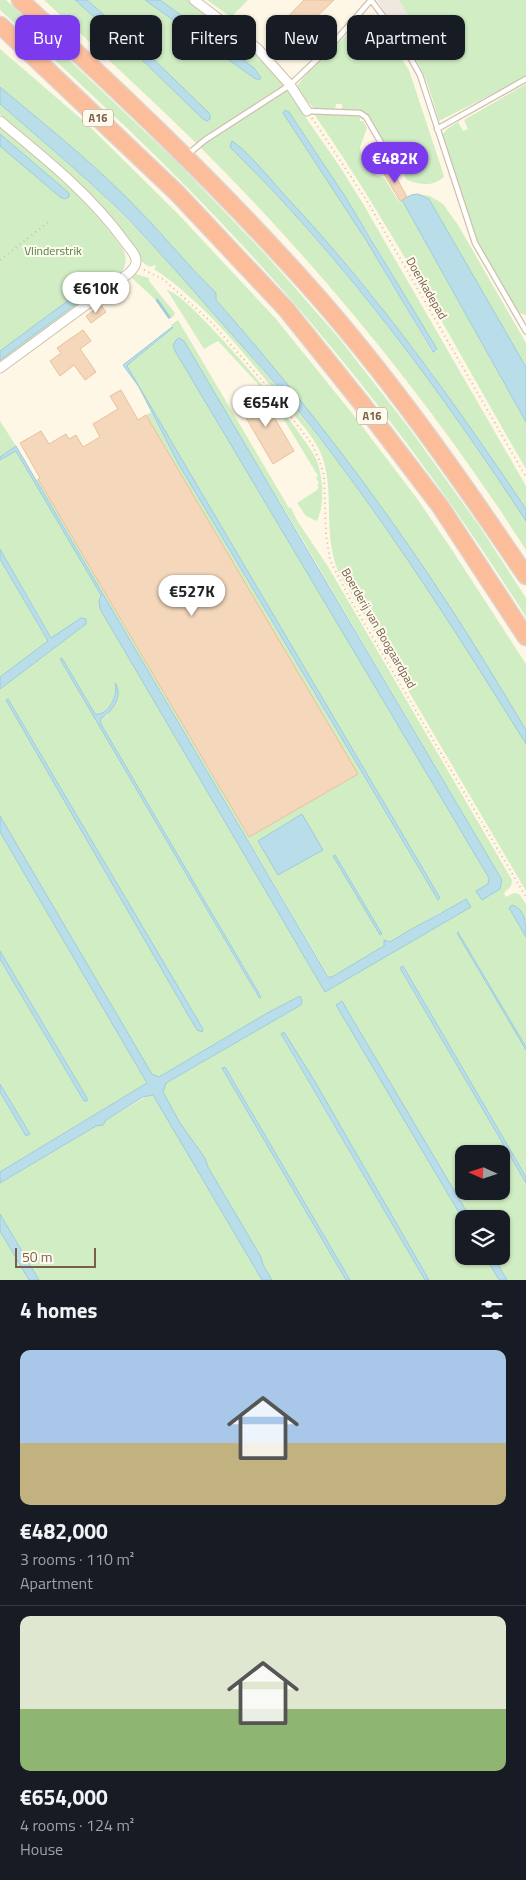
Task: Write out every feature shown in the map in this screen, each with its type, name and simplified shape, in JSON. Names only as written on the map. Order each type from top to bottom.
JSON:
[{"type":"highway","name":"A16","points":[[20,0],[186,156],[304,281],[386,379],[469,490],[526,576]]},
{"type":"highway","name":"A16","points":[[0,25],[177,193],[286,309],[363,405],[440,506],[526,637]]},
{"type":"street","points":[[194,0],[257,48],[290,86],[307,111]]},
{"type":"street","points":[[0,121],[63,174],[110,221],[137,260],[135,266],[128,274],[0,368]]},
{"type":"lane","points":[[186,156],[212,135],[290,86],[330,47],[371,0],[410,55],[420,75],[475,243],[526,332]]},
{"type":"lane","points":[[437,129],[526,79]]},
{"type":"lane","points":[[307,111],[360,112],[366,118],[398,172]]},
{"type":"path","name":"Doenkadepad","points":[[307,111],[367,201],[526,477]]},
{"type":"path","points":[[0,260],[51,220]]},
{"type":"path","name":"Boerderij van Boogaardpad","points":[[135,266],[163,279],[211,322],[267,386],[312,444],[324,476],[326,535],[333,567],[526,897]]},
{"type":"shaded area","points":[[377,0],[399,0],[408,15],[387,15]]},
{"type":"green space","points":[[0,0],[6,0],[22,15],[15,15],[15,24],[0,10]]},
{"type":"green space","points":[[44,0],[75,0],[92,15],[90,15],[90,43],[80,33],[80,15],[60,15]]},
{"type":"green space","points":[[87,0],[145,0],[172,19],[172,60],[229,60],[259,80],[261,78],[241,60],[256,60],[256,54],[282,83],[362,202],[526,486],[526,509],[434,376],[372,295],[335,251],[256,165],[230,147],[312,234],[388,326],[424,374],[526,521],[526,550],[453,442],[330,286],[241,189],[109,60],[142,60],[200,116],[207,121],[210,116],[154,60],[162,60],[162,15],[104,15]],"holes":[[[285,110],[287,110],[370,236],[437,351],[432,352],[366,240],[283,113]]]},
{"type":"green space","points":[[160,0],[188,0],[207,15],[181,15]]},
{"type":"green space","points":[[207,0],[248,0],[233,15],[228,15]]},
{"type":"green space","points":[[399,0],[526,0],[526,77],[439,121],[429,89],[416,60],[465,60],[465,15],[408,15]]},
{"type":"green space","points":[[347,35],[347,60],[402,60],[409,70],[444,177],[431,184],[407,180],[366,114],[355,110],[342,110],[342,104],[336,104],[335,109],[315,109],[298,92],[296,87],[320,60],[337,60],[337,44]]},
{"type":"green space","points":[[0,49],[86,123],[179,215],[276,319],[355,417],[418,500],[526,664],[526,730],[487,665],[392,522],[335,446],[216,300],[216,293],[112,183],[0,87]]},
{"type":"green space","points":[[54,60],[69,60],[178,163],[266,255],[339,338],[409,428],[480,527],[526,598],[526,617],[432,477],[329,344],[225,226]]},
{"type":"green space","points":[[526,84],[526,315],[517,312],[477,240],[442,135],[447,129],[458,122],[463,131],[468,129],[464,120]]},
{"type":"green space","points":[[0,104],[80,173],[184,278],[333,455],[392,536],[468,650],[526,744],[526,891],[338,571],[331,543],[327,476],[318,446],[303,425],[225,332],[192,298],[154,269],[155,265],[150,267],[142,262],[123,240],[89,193],[52,158],[0,114]]},
{"type":"green space","points":[[314,114],[355,116],[360,117],[360,121],[363,121],[367,128],[360,147],[362,158],[374,174],[385,179],[399,202],[402,200],[526,422],[526,469],[397,245]]},
{"type":"green space","name":"Vlinderstrik","points":[[0,127],[59,178],[87,206],[122,247],[126,261],[119,276],[0,363],[0,360],[108,280],[0,359]]},
{"type":"green space","points":[[418,194],[430,196],[443,204],[458,225],[526,343],[526,367],[429,199]]},
{"type":"green space","points":[[136,274],[149,278],[149,281],[175,313],[173,317],[169,319],[159,303],[131,277]]},
{"type":"green space","points":[[167,290],[180,297],[222,339],[247,367],[309,446],[317,461],[322,483],[321,507],[317,521],[306,516],[297,503],[317,490],[319,483],[316,478],[318,476],[274,403],[271,404],[260,386],[218,341],[204,349]]},
{"type":"green space","points":[[178,320],[289,508],[291,508],[298,522],[327,565],[512,880],[511,886],[504,893],[506,897],[514,893],[519,894],[526,904],[526,921],[517,907],[509,908],[526,937],[526,1047],[459,933],[457,933],[526,1050],[526,1177],[510,1150],[510,1145],[507,1145],[403,966],[400,968],[504,1145],[455,1145],[455,1192],[342,1001],[337,1005],[458,1210],[455,1210],[455,1265],[490,1265],[499,1280],[429,1280],[314,1080],[281,1035],[425,1280],[350,1280],[225,1067],[223,1068],[346,1280],[272,1280],[263,1265],[261,1257],[208,1167],[205,1158],[180,1123],[163,1092],[166,1083],[301,1005],[302,1000],[300,997],[269,1012],[159,1077],[152,1074],[0,816],[0,689],[86,624],[81,618],[52,639],[0,549],[0,460],[16,450],[101,595],[99,598],[100,609],[325,992],[470,907],[441,912],[390,942],[384,943],[384,946],[329,977],[36,480],[38,479],[249,837],[357,774],[146,415],[151,412],[178,463],[438,900],[440,899],[127,366],[173,329],[171,325]],"holes":[[[181,339],[301,537],[502,880],[500,889],[476,891],[488,884],[489,878],[175,351],[173,346]],[[62,658],[95,714],[104,712],[111,704],[116,684],[118,689],[107,716],[100,719],[101,724],[260,998],[258,998]],[[8,699],[203,1029],[203,1031],[191,1020]]]},
{"type":"green space","points":[[0,421],[16,446],[0,457]]},
{"type":"green space","points":[[0,559],[48,641],[0,677]]},
{"type":"green space","points":[[0,832],[147,1083],[0,1172],[0,1092],[26,1135],[30,1134],[0,1084],[0,959],[84,1101],[87,1098],[0,951]]},
{"type":"green space","points":[[151,1094],[159,1103],[262,1280],[39,1280],[0,1214],[0,1183]]},
{"type":"green space","points":[[510,1156],[526,1183],[526,1280],[507,1280],[498,1265],[510,1265],[510,1210],[466,1210],[460,1200],[510,1200]]},
{"type":"green space","points":[[0,1231],[29,1280],[0,1280]]},
{"type":"water","points":[[75,0],[87,0],[104,15],[92,15]]},
{"type":"water","points":[[145,0],[160,0],[181,15],[172,15],[172,19]]},
{"type":"water","points":[[142,60],[154,60],[210,114],[210,119],[207,121]]},
{"type":"water","points":[[229,60],[243,60],[254,68],[261,78],[259,80]]},
{"type":"water","points":[[0,87],[112,183],[216,293],[216,300],[247,335],[336,446],[420,562],[467,633],[526,730],[526,744],[409,561],[359,490],[306,420],[182,277],[116,207],[88,180],[0,104]]},
{"type":"water","points":[[285,110],[289,112],[346,198],[437,349],[434,352],[366,240],[283,113]]},
{"type":"water","points":[[0,134],[69,193],[69,197],[65,199],[60,197],[0,146]]},
{"type":"water","points":[[232,141],[254,161],[323,237],[385,312],[471,429],[526,509],[526,521],[459,422],[388,326],[312,234],[272,189],[230,147]]},
{"type":"water","points":[[418,194],[429,199],[526,367],[526,422],[402,200],[411,195]]},
{"type":"water","points":[[104,274],[108,280],[0,360],[0,351]]},
{"type":"water","points":[[172,327],[127,366],[440,898],[438,900],[178,463],[139,387],[123,365]]},
{"type":"water","points":[[179,338],[184,341],[502,880],[500,889],[482,900],[476,891],[488,884],[489,878],[175,351],[173,346]]},
{"type":"water","points":[[16,446],[328,977],[332,977],[384,946],[384,940],[390,942],[466,899],[471,907],[325,992],[100,609],[99,601],[101,595],[16,451],[0,460],[0,457]]},
{"type":"water","points":[[0,549],[51,638],[81,618],[86,619],[86,624],[0,689],[0,677],[48,641],[0,559]]},
{"type":"water","points":[[62,658],[95,714],[104,712],[111,704],[116,688],[115,683],[118,693],[117,698],[109,713],[100,719],[101,724],[261,997],[259,998],[60,659]]},
{"type":"water","points":[[8,699],[203,1029],[202,1032],[197,1030],[191,1020],[6,700]]},
{"type":"water","points":[[302,814],[323,850],[278,875],[258,841]]},
{"type":"water","points":[[0,816],[152,1074],[159,1077],[269,1012],[300,996],[302,1000],[301,1005],[166,1083],[163,1092],[180,1123],[205,1158],[208,1167],[261,1257],[263,1265],[272,1280],[262,1280],[153,1095],[143,1097],[106,1120],[103,1125],[96,1126],[0,1183],[0,1172],[147,1083],[0,832]]},
{"type":"water","points":[[335,855],[382,934],[380,935],[333,856]]},
{"type":"water","points":[[512,905],[517,907],[523,914],[526,937],[509,908]]},
{"type":"water","points":[[457,933],[526,1047],[526,1050]]},
{"type":"water","points":[[0,951],[87,1098],[87,1101],[84,1101],[0,959]]},
{"type":"water","points":[[403,966],[507,1145],[504,1145],[400,968]]},
{"type":"water","points":[[342,1001],[455,1192],[455,1200],[460,1200],[466,1210],[457,1210],[336,1005]]},
{"type":"water","points":[[284,1032],[314,1080],[429,1280],[425,1280],[281,1034]]},
{"type":"water","points":[[225,1067],[350,1280],[346,1280],[222,1068]]},
{"type":"water","points":[[0,1084],[30,1134],[26,1136],[0,1092]]},
{"type":"water","points":[[510,1150],[526,1177],[526,1183],[510,1156]]},
{"type":"water","points":[[0,1214],[39,1280],[29,1280],[0,1231]]},
{"type":"water","points":[[490,1265],[498,1265],[507,1280],[499,1280]]},
{"type":"building","points":[[304,0],[334,0],[318,15],[290,15]]},
{"type":"building","points":[[391,168],[407,197],[400,201],[383,172]]},
{"type":"building","points":[[101,305],[106,312],[91,323],[86,316]]},
{"type":"building","points":[[83,330],[91,341],[80,349],[96,372],[85,380],[74,365],[60,376],[50,361],[61,353],[57,348]]},
{"type":"building","points":[[121,390],[138,420],[146,415],[358,774],[249,837],[38,479],[40,478],[20,443],[41,431],[49,444],[66,434],[69,439],[76,435],[83,447],[100,437],[93,424],[118,409],[110,396]]},
{"type":"building","points":[[259,392],[294,451],[273,464],[238,404]]},
{"type":"waterway","points":[[157,300],[169,317]]}]
